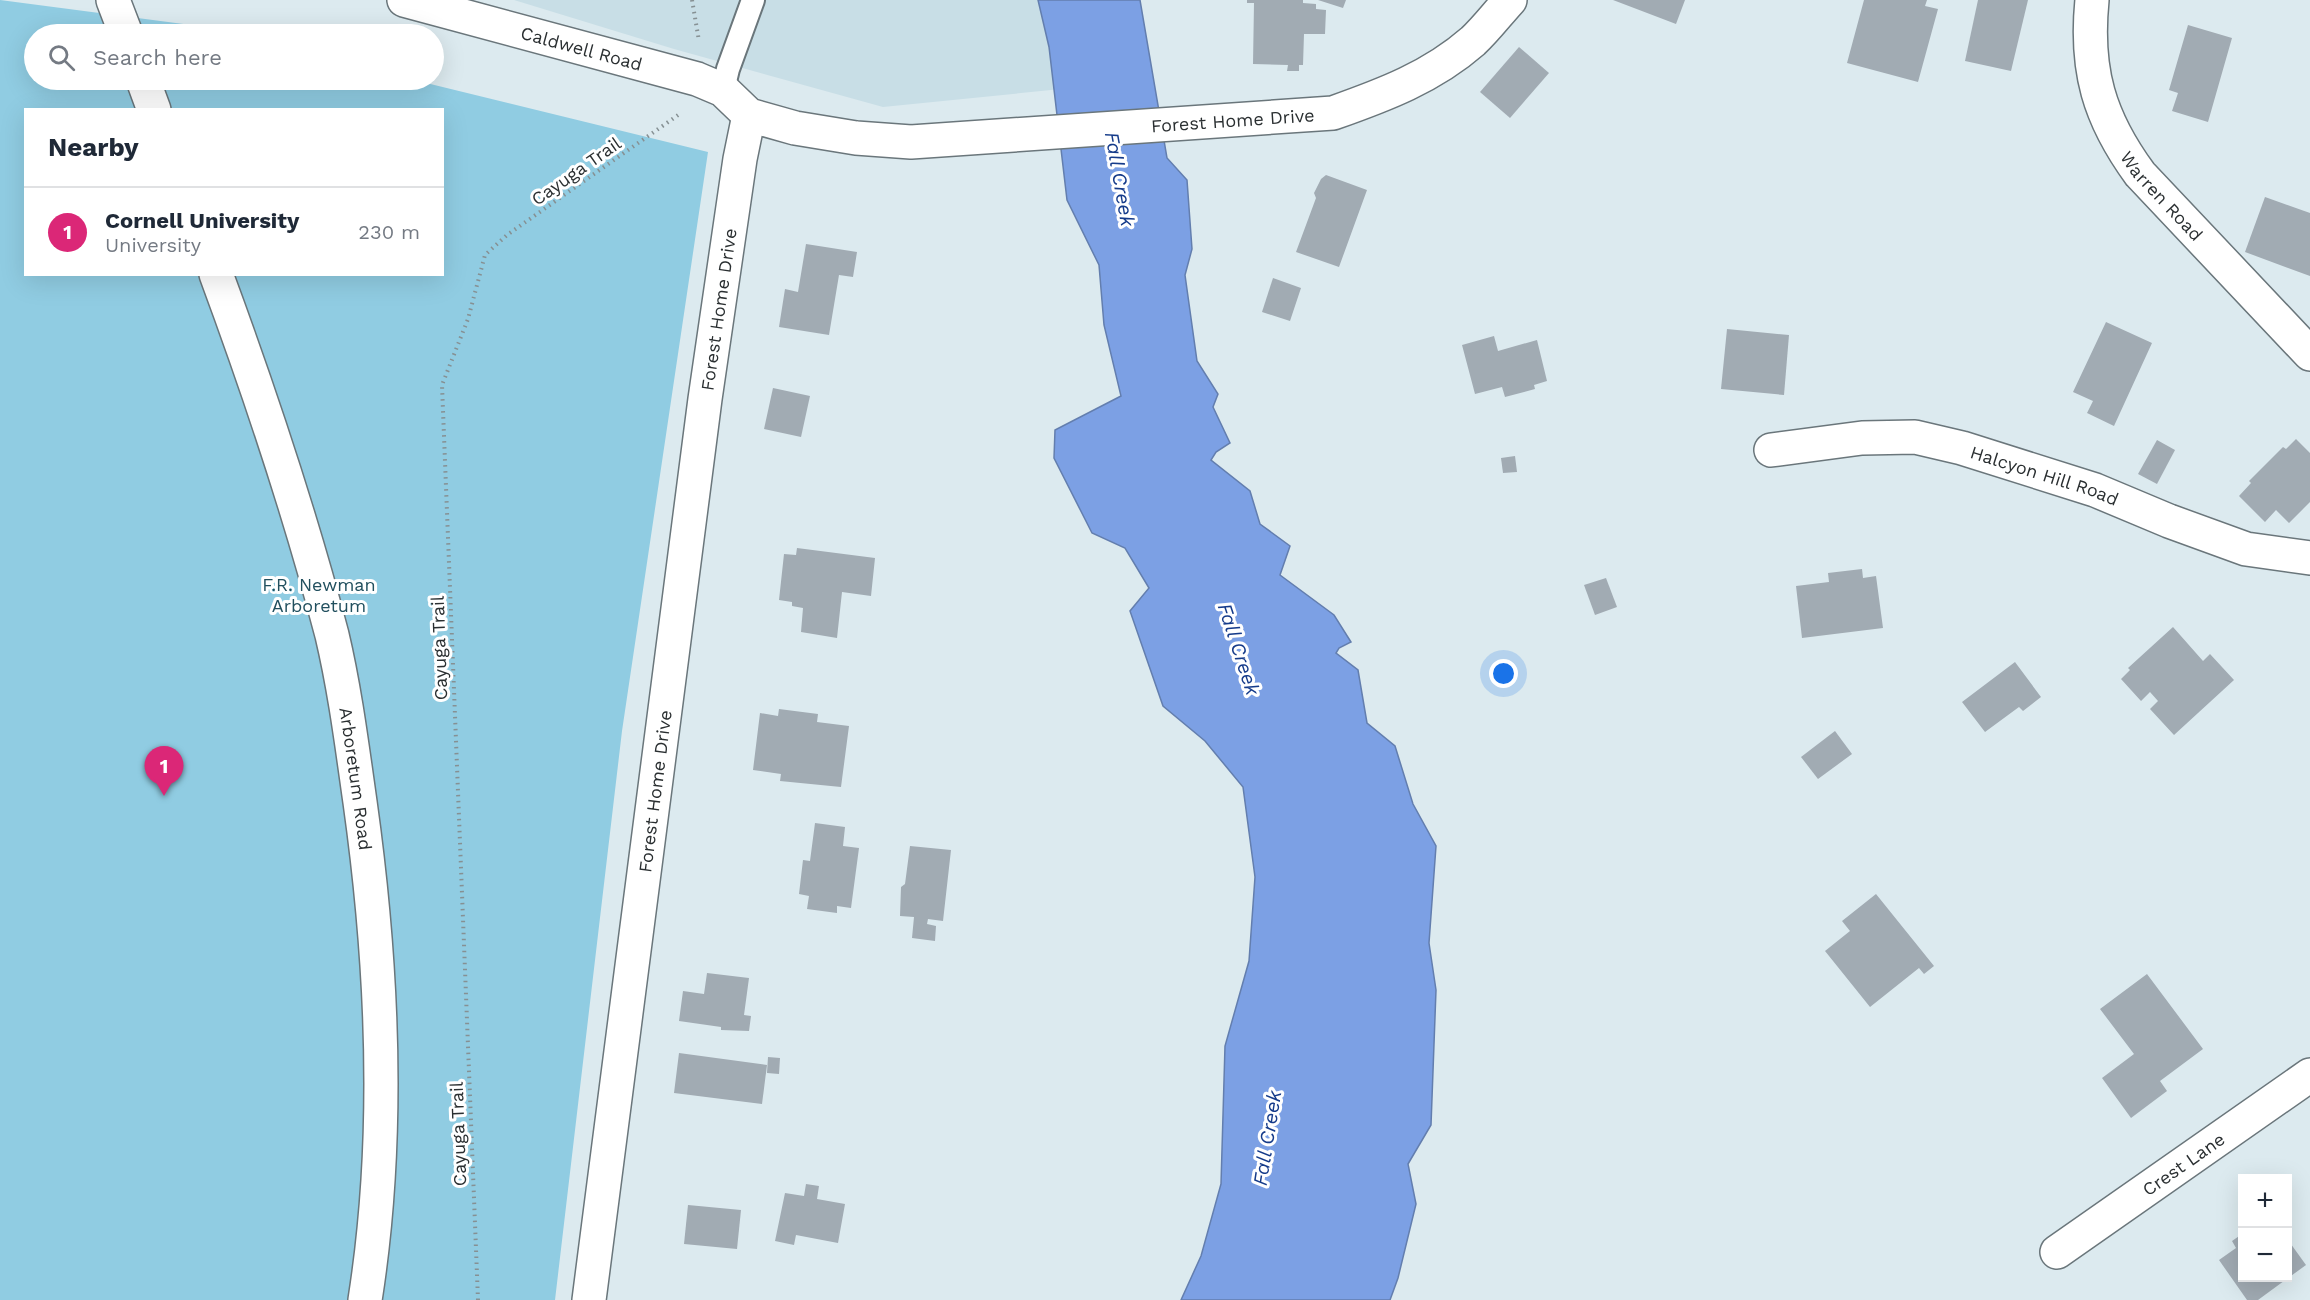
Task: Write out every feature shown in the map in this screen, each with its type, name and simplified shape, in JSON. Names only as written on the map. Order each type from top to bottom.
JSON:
[{"type":"street","points":[[113,0],[122,24]]},
{"type":"street","name":"Caldwell Road","points":[[404,0],[698,80],[723,90],[749,115]]},
{"type":"street","name":"Forest Home Drive","points":[[589,1300],[705,399],[738,171],[749,115],[795,128],[856,138],[911,142],[1333,113],[1393,92],[1440,66],[1474,40],[1510,0]]},
{"type":"street","name":"Warren Road","points":[[2092,0],[2090,62],[2100,106],[2120,146],[2140,174],[2310,354]]},
{"type":"street","points":[[147,90],[153,108]]},
{"type":"street","name":"Arboretum Road","points":[[217,276],[265,407],[325,614],[354,759],[373,894],[382,1055],[375,1238],[365,1300]]},
{"type":"street","name":"Halcyon Hill Road","points":[[1772,450],[1862,438],[1915,437],[1962,448],[2094,490],[2246,549],[2310,558]]},
{"type":"street","name":"Crest Lane","points":[[2057,1252],[2310,1075]]},
{"type":"lane","points":[[723,90],[728,69],[753,0]]},
{"type":"path","points":[[692,0],[700,51]]},
{"type":"path","name":"Cayuga Trail","points":[[478,1300],[442,385],[468,318],[485,255],[507,236],[690,106]]},
{"type":"shaded area","points":[[514,0],[1088,0],[1101,85],[883,107],[674,49]]},
{"type":"green space","name":"F.R. Newman Arboretum","points":[[0,0],[183,24],[24,24],[24,90],[444,90],[444,87],[708,152],[622,731],[555,1300],[0,1300]]},
{"type":"water","name":"Fall Creek","points":[[1038,0],[1140,0],[1167,158],[1187,180],[1192,249],[1185,275],[1197,361],[1218,394],[1213,407],[1230,443],[1216,452],[1211,460],[1250,491],[1260,524],[1290,546],[1280,575],[1334,615],[1351,642],[1339,648],[1336,653],[1358,670],[1367,723],[1395,746],[1413,804],[1436,846],[1429,943],[1436,990],[1431,1125],[1408,1164],[1416,1204],[1398,1278],[1390,1300],[1181,1300],[1201,1256],[1221,1184],[1225,1046],[1249,961],[1255,877],[1243,787],[1205,741],[1163,706],[1130,611],[1149,588],[1125,548],[1092,533],[1054,458],[1055,430],[1121,396],[1104,325],[1099,265],[1067,200],[1049,47]]},
{"type":"building","points":[[1247,0],[1303,0],[1303,3],[1316,4],[1316,9],[1326,10],[1325,34],[1304,34],[1303,65],[1299,65],[1299,71],[1287,71],[1288,65],[1253,64],[1254,3],[1247,3]]},
{"type":"building","points":[[1318,0],[1346,0],[1343,8]]},
{"type":"building","points":[[1613,0],[1685,0],[1676,24]]},
{"type":"building","points":[[1864,0],[1927,0],[1925,6],[1938,9],[1918,82],[1847,63]]},
{"type":"building","points":[[1978,0],[2028,0],[2011,71],[1965,61]]},
{"type":"building","points":[[2188,25],[2232,38],[2208,122],[2172,111],[2178,93],[2169,90]]},
{"type":"building","points":[[1519,47],[1549,73],[1510,118],[1480,92]]},
{"type":"building","points":[[1326,175],[1367,190],[1339,267],[1296,252],[1316,198],[1314,193],[1321,179]]},
{"type":"building","points":[[2265,197],[2310,213],[2310,276],[2245,252]]},
{"type":"building","points":[[806,244],[857,252],[853,277],[839,275],[829,335],[779,327],[785,289],[798,292]]},
{"type":"building","points":[[1273,278],[1301,288],[1290,321],[1262,312]]},
{"type":"building","points":[[2106,322],[2152,343],[2114,426],[2087,413],[2093,401],[2073,392]]},
{"type":"building","points":[[1727,329],[1789,335],[1784,395],[1721,389]]},
{"type":"building","points":[[1494,336],[1498,351],[1537,340],[1547,381],[1534,385],[1535,389],[1505,397],[1502,387],[1475,394],[1462,345]]},
{"type":"building","points":[[773,388],[810,396],[801,437],[764,429]]},
{"type":"building","points":[[2296,439],[2310,453],[2310,502],[2289,523],[2276,510],[2265,522],[2239,496],[2251,483],[2249,481],[2283,447],[2286,449]]},
{"type":"building","points":[[2157,440],[2175,450],[2157,484],[2138,474]]},
{"type":"building","points":[[1515,456],[1517,472],[1503,473],[1501,458]]},
{"type":"building","points":[[797,548],[875,558],[871,596],[842,592],[837,638],[801,632],[803,608],[792,606],[792,602],[779,600],[784,554],[796,555]]},
{"type":"building","points":[[1862,569],[1863,578],[1876,576],[1883,628],[1802,638],[1796,586],[1829,582],[1828,573]]},
{"type":"building","points":[[1606,578],[1617,607],[1595,615],[1584,585]]},
{"type":"building","points":[[2173,627],[2203,661],[2210,654],[2234,680],[2174,735],[2150,709],[2158,701],[2150,692],[2141,701],[2121,679],[2130,670],[2128,668]]},
{"type":"building","points":[[2015,662],[2041,697],[2023,711],[2019,707],[1985,732],[1962,702]]},
{"type":"building","points":[[779,709],[818,714],[817,722],[849,726],[841,787],[780,781],[781,774],[753,770],[760,713],[778,716]]},
{"type":"building","points":[[1835,731],[1852,754],[1818,779],[1801,757]]},
{"type":"building","points":[[815,823],[845,827],[843,846],[859,848],[851,908],[837,906],[837,913],[807,909],[809,896],[799,894],[803,860],[810,861]]},
{"type":"building","points":[[910,846],[951,850],[943,921],[928,919],[927,924],[936,926],[935,941],[912,938],[914,917],[900,916],[901,887],[905,884]]},
{"type":"building","points":[[1876,894],[1934,966],[1924,974],[1919,968],[1870,1007],[1825,951],[1850,931],[1842,921]]},
{"type":"building","points":[[707,973],[749,978],[744,1015],[751,1016],[749,1031],[721,1030],[721,1027],[679,1021],[683,991],[704,994]]},
{"type":"building","points":[[2147,974],[2203,1049],[2160,1081],[2167,1091],[2131,1118],[2102,1078],[2134,1054],[2100,1009]]},
{"type":"building","points":[[679,1053],[767,1065],[762,1104],[674,1093]]},
{"type":"building","points":[[768,1057],[780,1058],[779,1074],[767,1073]]},
{"type":"building","points":[[806,1184],[819,1186],[817,1199],[845,1204],[838,1243],[796,1235],[794,1245],[775,1241],[785,1193],[804,1196]]},
{"type":"building","points":[[688,1205],[741,1210],[737,1249],[684,1244]]},
{"type":"building","points":[[2238,1237],[2238,1282],[2283,1282],[2258,1300],[2247,1300],[2219,1260],[2236,1248],[2232,1241]]},
{"type":"building","points":[[2292,1246],[2306,1265],[2292,1275]]},
{"type":"place","name":"Cornell University","points":[[164,796]]}]
